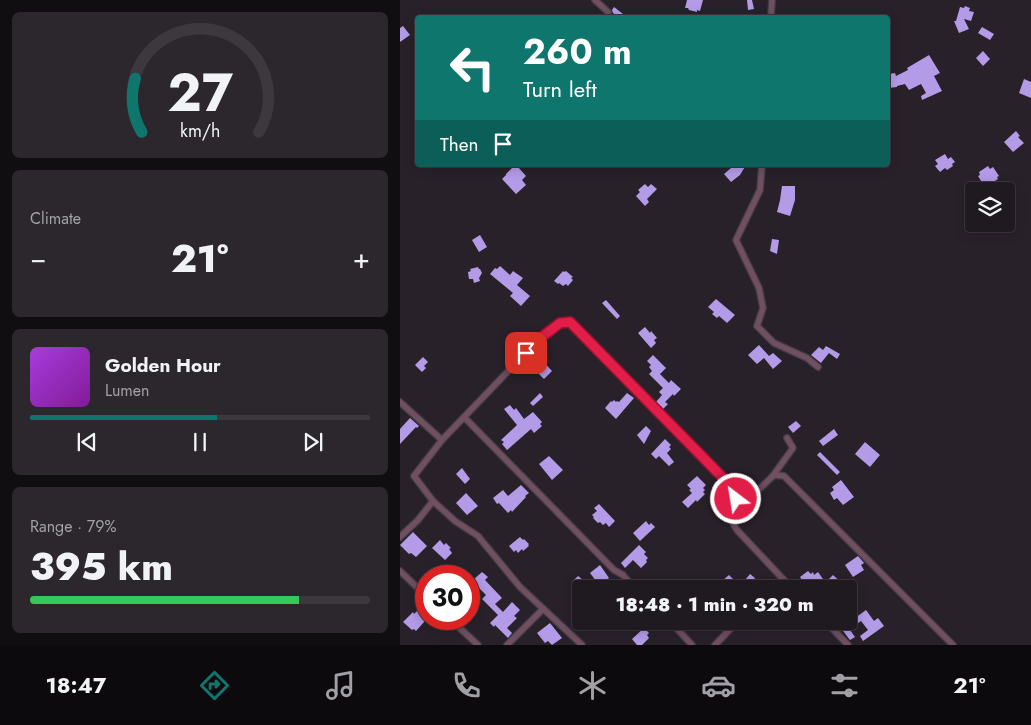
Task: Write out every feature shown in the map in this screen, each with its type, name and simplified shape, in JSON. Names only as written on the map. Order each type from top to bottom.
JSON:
[{"type":"street","points":[[595,0],[608,12]]},
{"type":"street","points":[[771,15],[772,0]]},
{"type":"street","points":[[762,167],[760,190],[736,240],[759,288],[763,308],[757,326],[774,343],[807,358],[818,367]]},
{"type":"street","points":[[582,645],[520,587],[478,536],[454,521],[433,501],[414,476],[442,440],[538,340],[560,323],[570,322],[732,487],[736,494],[736,499],[731,515],[732,523],[783,579]]},
{"type":"street","points":[[400,402],[442,440]]},
{"type":"street","points":[[464,417],[614,570],[627,580]]},
{"type":"street","points":[[733,510],[753,495],[772,476],[793,448],[787,438]]},
{"type":"street","points":[[772,476],[784,476],[953,645]]},
{"type":"street","points":[[400,537],[418,520],[433,501]]},
{"type":"street","points":[[400,571],[415,585]]},
{"type":"street","points":[[507,645],[543,608]]},
{"type":"street","points":[[462,630],[478,645]]},
{"type":"street","points":[[678,630],[692,645]]},
{"type":"street","points":[[715,645],[729,630]]},
{"type":"street","points":[[834,630],[848,645]]},
{"type":"building","points":[[687,0],[703,0],[700,11],[697,10],[697,12],[685,8]]},
{"type":"building","points":[[747,0],[752,0],[754,9],[748,10]]},
{"type":"building","points":[[965,6],[970,8],[969,11],[974,12],[971,21],[964,19],[969,29],[959,33],[954,21],[956,21],[960,7],[964,8]]},
{"type":"building","points":[[614,7],[623,14],[616,15],[612,10]]},
{"type":"building","points":[[403,26],[410,35],[400,42],[400,28]]},
{"type":"building","points":[[982,27],[994,34],[990,40],[978,33]]},
{"type":"building","points":[[983,51],[990,59],[983,66],[976,58]]},
{"type":"building","points":[[929,55],[940,73],[934,76],[942,91],[922,100],[921,96],[926,93],[921,84],[909,90],[905,84],[890,88],[890,74],[895,73],[896,76],[908,70],[907,68]]},
{"type":"building","points":[[1024,79],[1031,82],[1031,98],[1019,93]]},
{"type":"building","points":[[1016,131],[1020,136],[1018,137],[1024,143],[1013,152],[1004,142]]},
{"type":"building","points":[[945,154],[948,159],[951,157],[955,162],[947,170],[945,168],[940,172],[935,166],[938,164],[935,160]]},
{"type":"building","points":[[988,166],[990,169],[993,167],[999,176],[993,182],[982,182],[978,176],[980,175],[979,172]]},
{"type":"building","points":[[513,167],[518,167],[526,176],[522,180],[526,185],[516,194],[502,179]]},
{"type":"building","points":[[745,167],[740,175],[731,182],[724,174],[731,168]]},
{"type":"building","points":[[645,184],[648,187],[651,184],[657,189],[647,199],[649,202],[645,206],[636,196],[640,192],[638,190]]},
{"type":"building","points":[[782,186],[795,186],[795,200],[790,216],[777,212]]},
{"type":"building","points":[[480,235],[487,247],[479,252],[472,240]]},
{"type":"building","points":[[772,239],[779,240],[777,254],[770,251]]},
{"type":"building","points":[[500,266],[510,275],[513,271],[523,278],[517,285],[530,296],[521,306],[510,296],[513,293],[490,274],[495,268],[497,269]]},
{"type":"building","points":[[478,267],[482,273],[479,278],[480,281],[474,283],[473,279],[469,279],[468,272],[471,271],[470,269]]},
{"type":"building","points":[[563,271],[566,271],[573,277],[568,286],[566,284],[563,286],[554,281]]},
{"type":"building","points":[[716,299],[735,315],[727,323],[719,316],[717,318],[712,314],[714,312],[708,307]]},
{"type":"building","points":[[606,300],[620,316],[617,319],[602,303]]},
{"type":"building","points":[[645,327],[657,338],[654,340],[656,343],[651,348],[638,333]]},
{"type":"building","points":[[759,345],[769,356],[773,353],[782,361],[773,369],[764,358],[757,364],[748,355]]},
{"type":"building","points":[[826,346],[840,354],[837,359],[829,353],[821,363],[811,355],[819,347],[823,350]]},
{"type":"building","points":[[653,355],[666,368],[660,374],[669,383],[671,380],[681,389],[665,402],[668,404],[663,409],[656,402],[662,395],[659,392],[663,388],[649,374],[652,371],[649,367],[651,365],[647,361]]},
{"type":"building","points":[[423,357],[428,362],[422,372],[415,365]]},
{"type":"building","points":[[540,358],[552,371],[544,379],[535,370],[538,367],[534,364]]},
{"type":"building","points":[[540,393],[543,397],[533,406],[530,403]]},
{"type":"building","points":[[627,393],[634,398],[616,419],[605,408],[611,401],[619,402]]},
{"type":"building","points":[[510,405],[514,410],[516,408],[524,419],[533,412],[542,422],[540,424],[542,426],[534,433],[531,429],[507,450],[502,444],[504,442],[501,440],[517,425],[504,409]]},
{"type":"building","points":[[410,418],[419,426],[400,444],[400,429]]},
{"type":"building","points":[[796,421],[801,426],[793,433],[788,427]]},
{"type":"building","points":[[646,426],[651,431],[644,444],[637,435]]},
{"type":"building","points":[[834,429],[838,435],[823,446],[819,441]]},
{"type":"building","points":[[665,439],[671,445],[669,447],[671,449],[667,453],[674,462],[669,466],[659,456],[656,459],[651,454]]},
{"type":"building","points":[[865,442],[880,455],[870,467],[855,454]]},
{"type":"building","points":[[820,452],[840,472],[837,475],[817,455]]},
{"type":"building","points":[[549,456],[563,470],[552,480],[539,464]]},
{"type":"building","points":[[462,468],[470,479],[465,484],[456,474]]},
{"type":"building","points":[[697,476],[706,485],[703,488],[705,494],[688,508],[682,502],[692,493],[687,485]]},
{"type":"building","points":[[841,480],[854,497],[843,505],[837,498],[834,500],[830,493],[834,490],[832,487]]},
{"type":"building","points":[[521,485],[529,493],[512,512],[511,510],[508,513],[493,498],[503,490],[508,496]]},
{"type":"building","points":[[466,493],[478,506],[467,515],[456,503]]},
{"type":"building","points":[[728,498],[731,503],[729,509],[725,512],[719,505]]},
{"type":"building","points":[[599,504],[615,521],[609,527],[606,523],[603,525],[593,518],[592,515],[597,511],[594,508]]},
{"type":"building","points":[[646,521],[649,525],[651,523],[655,527],[640,541],[633,533]]},
{"type":"building","points":[[413,532],[427,546],[416,557],[411,553],[409,554],[400,545]]},
{"type":"building","points":[[520,537],[529,546],[518,553],[516,550],[514,552],[509,546]]},
{"type":"building","points":[[440,540],[444,545],[446,543],[451,548],[449,549],[452,553],[445,560],[432,548]]},
{"type":"building","points":[[639,545],[646,552],[644,554],[648,558],[647,562],[641,568],[633,560],[625,568],[621,563]]},
{"type":"building","points":[[858,556],[864,563],[861,565],[864,570],[853,577],[845,565]]},
{"type":"building","points":[[600,565],[609,578],[606,580],[595,580],[590,573]]},
{"type":"building","points":[[808,571],[811,574],[813,572],[814,575],[818,572],[823,579],[802,580],[800,577]]},
{"type":"building","points":[[482,572],[488,577],[485,580],[502,598],[495,604],[503,612],[512,602],[520,610],[514,616],[517,618],[507,628],[512,633],[508,638],[495,625],[494,627],[490,623],[498,615],[482,599],[486,595],[480,589],[480,574]]},
{"type":"building","points":[[750,574],[755,578],[754,580],[745,580]]},
{"type":"building","points":[[729,575],[734,580],[723,580]]},
{"type":"building","points":[[833,575],[839,580],[828,580]]},
{"type":"building","points":[[578,576],[583,580],[574,580]]},
{"type":"building","points":[[866,610],[874,621],[878,618],[884,626],[863,641],[860,636],[868,630],[861,621],[858,623],[857,617]]},
{"type":"building","points":[[413,612],[415,630],[412,630],[403,622]]},
{"type":"building","points":[[550,623],[562,638],[552,645],[548,641],[545,643],[537,633]]},
{"type":"building","points":[[642,630],[646,630],[649,633],[647,635],[649,638],[642,645],[637,645],[632,639]]},
{"type":"building","points":[[842,630],[850,630],[855,637],[850,640]]},
{"type":"route","points":[[526,353],[538,340],[560,323],[570,322],[732,487],[736,494],[736,499]]}]
